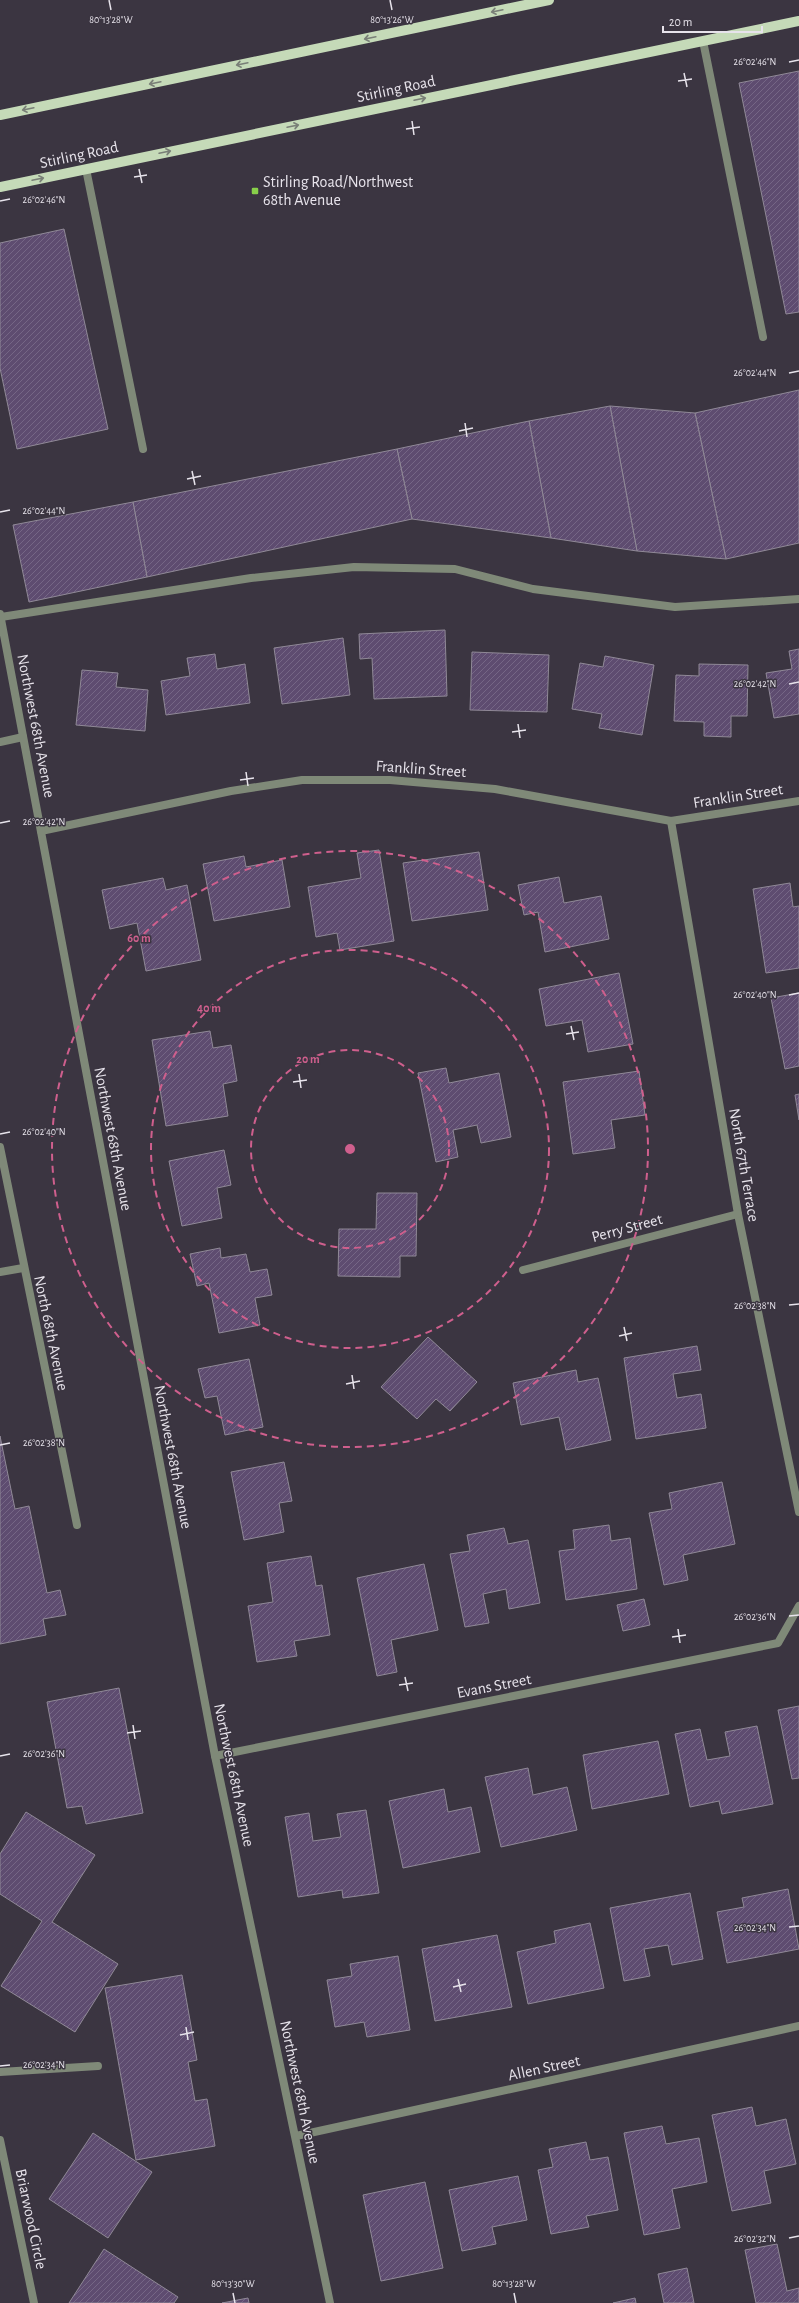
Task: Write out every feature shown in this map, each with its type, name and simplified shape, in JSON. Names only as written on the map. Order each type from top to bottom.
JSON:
[{"type":"main road","points":[[0,115],[549,0]]},
{"type":"main road","name":"Stirling Road","points":[[0,187],[799,21]]},
{"type":"street","points":[[703,41],[763,337]]},
{"type":"street","points":[[86,169],[143,449]]},
{"type":"street","points":[[0,615],[251,578],[354,567],[455,569],[533,589],[675,607],[799,599]]},
{"type":"street","name":"Northwest 68th Avenue","points":[[0,615],[215,1756],[330,2303]]},
{"type":"street","points":[[0,742],[23,737]]},
{"type":"street","name":"Franklin Street","points":[[41,831],[231,791],[302,780],[390,780],[495,789],[671,821],[799,801]]},
{"type":"street","name":"North 67th Terrace","points":[[671,821],[738,1214],[799,1512]]},
{"type":"street","name":"North 68th Avenue","points":[[0,1147],[23,1268],[77,1526]]},
{"type":"street","name":"Perry Street","points":[[523,1270],[738,1214]]},
{"type":"street","points":[[0,1272],[23,1268]]},
{"type":"street","name":"Evans Street","points":[[215,1756],[778,1643],[799,1606]]},
{"type":"street","name":"Allen Street","points":[[296,2136],[799,2026]]},
{"type":"street","points":[[0,2072],[98,2066]]},
{"type":"street","name":"Briarwood Circle","points":[[0,2140],[34,2303]]},
{"type":"building","points":[[799,71],[799,312],[786,314],[739,83]]},
{"type":"building","points":[[64,229],[108,429],[17,449],[0,368],[0,243]]},
{"type":"building","points":[[799,390],[799,543],[726,559],[695,413]]},
{"type":"building","points":[[610,406],[695,413],[726,559],[637,551]]},
{"type":"building","points":[[610,406],[637,551],[551,538],[529,421]]},
{"type":"building","points":[[529,421],[551,538],[412,519],[397,449]]},
{"type":"building","points":[[397,449],[412,519],[147,577],[133,502]]},
{"type":"building","points":[[133,502],[147,577],[29,602],[13,525]]},
{"type":"building","points":[[445,630],[447,696],[374,699],[372,658],[360,659],[359,634]]},
{"type":"building","points":[[343,638],[350,695],[282,704],[274,648]]},
{"type":"building","points":[[799,649],[799,714],[774,718],[766,673],[792,669],[789,651]]},
{"type":"building","points":[[472,652],[549,655],[547,712],[470,710]]},
{"type":"building","points":[[215,654],[217,669],[245,664],[250,703],[166,715],[161,681],[190,676],[187,658]]},
{"type":"building","points":[[605,656],[654,665],[642,735],[599,728],[602,714],[572,709],[580,663],[603,667]]},
{"type":"building","points":[[699,664],[748,665],[747,716],[731,716],[731,737],[704,736],[704,722],[674,721],[676,675],[699,676]]},
{"type":"building","points":[[82,670],[118,673],[116,687],[148,690],[145,731],[76,725]]},
{"type":"building","points":[[379,850],[394,941],[340,950],[337,933],[316,937],[308,887],[361,878],[357,853]]},
{"type":"building","points":[[479,852],[488,910],[412,921],[403,863]]},
{"type":"building","points":[[244,856],[246,867],[282,860],[290,907],[214,921],[203,864]]},
{"type":"building","points":[[559,877],[564,903],[601,896],[609,939],[545,952],[538,912],[524,915],[518,885]]},
{"type":"building","points":[[163,878],[166,890],[187,885],[201,960],[146,971],[137,923],[110,929],[102,890]]},
{"type":"building","points":[[790,883],[793,907],[799,906],[799,968],[766,973],[753,889]]},
{"type":"building","points":[[619,973],[633,1044],[588,1052],[582,1020],[546,1026],[539,989]]},
{"type":"building","points":[[799,993],[799,1066],[785,1069],[771,998]]},
{"type":"building","points":[[210,1031],[213,1048],[231,1045],[237,1081],[223,1084],[228,1116],[166,1126],[152,1040]]},
{"type":"building","points":[[446,1068],[449,1083],[499,1073],[511,1137],[481,1143],[477,1125],[453,1130],[458,1157],[436,1162],[418,1073]]},
{"type":"building","points":[[639,1071],[645,1115],[611,1120],[615,1148],[573,1154],[563,1082]]},
{"type":"building","points":[[799,1094],[799,1120],[795,1095]]},
{"type":"building","points":[[224,1150],[231,1185],[217,1188],[222,1218],[182,1226],[169,1161]]},
{"type":"building","points":[[377,1193],[417,1193],[416,1256],[400,1256],[400,1277],[338,1276],[339,1229],[376,1229]]},
{"type":"building","points":[[220,1248],[221,1258],[246,1254],[250,1272],[267,1269],[272,1295],[255,1298],[260,1325],[219,1333],[209,1283],[197,1286],[190,1254]]},
{"type":"building","points":[[428,1337],[477,1382],[450,1411],[436,1399],[417,1419],[381,1387]]},
{"type":"building","points":[[697,1346],[701,1370],[673,1374],[677,1398],[701,1394],[706,1428],[636,1439],[624,1358]]},
{"type":"building","points":[[249,1359],[263,1427],[225,1435],[217,1396],[205,1398],[198,1369]]},
{"type":"building","points":[[576,1370],[578,1382],[598,1378],[611,1440],[566,1450],[559,1417],[521,1425],[513,1383]]},
{"type":"building","points":[[0,1436],[15,1509],[29,1506],[47,1593],[60,1590],[66,1615],[43,1619],[46,1635],[0,1644]]},
{"type":"building","points":[[284,1462],[292,1501],[279,1503],[284,1532],[244,1540],[231,1472]]},
{"type":"building","points":[[722,1482],[735,1544],[683,1555],[688,1580],[664,1585],[649,1513],[672,1509],[669,1493]]},
{"type":"building","points":[[609,1525],[611,1541],[630,1538],[637,1589],[566,1600],[559,1551],[575,1549],[573,1530]]},
{"type":"building","points":[[504,1528],[508,1544],[528,1540],[540,1603],[509,1609],[506,1589],[483,1594],[489,1623],[465,1627],[450,1554],[470,1551],[467,1535]]},
{"type":"building","points":[[311,1556],[316,1586],[322,1585],[330,1635],[294,1641],[297,1656],[257,1662],[248,1606],[273,1602],[267,1563]]},
{"type":"building","points":[[424,1564],[438,1630],[391,1640],[397,1672],[377,1676],[357,1578]]},
{"type":"building","points":[[644,1599],[650,1625],[623,1631],[617,1605]]},
{"type":"building","points":[[119,1688],[143,1813],[86,1824],[82,1806],[67,1808],[47,1702]]},
{"type":"building","points":[[799,1706],[799,1778],[792,1779],[778,1710]]},
{"type":"building","points":[[757,1726],[773,1804],[722,1814],[719,1801],[690,1807],[675,1734],[700,1729],[707,1760],[730,1756],[725,1732]]},
{"type":"building","points":[[658,1741],[669,1794],[592,1809],[583,1755]]},
{"type":"building","points":[[528,1768],[533,1795],[567,1787],[577,1830],[501,1847],[485,1777]]},
{"type":"building","points":[[444,1789],[448,1812],[471,1807],[480,1852],[403,1868],[389,1801]]},
{"type":"building","points":[[366,1810],[379,1893],[343,1898],[342,1890],[298,1897],[285,1817],[309,1813],[313,1841],[341,1837],[337,1814]]},
{"type":"building","points":[[26,1812],[95,1855],[52,1922],[118,1964],[75,2032],[1,1986],[42,1921],[0,1894],[0,1854]]},
{"type":"building","points":[[788,1889],[799,1949],[727,1963],[717,1912],[744,1907],[742,1898]]},
{"type":"building","points":[[690,1893],[703,1959],[672,1965],[668,1945],[644,1949],[650,1976],[624,1981],[610,1908]]},
{"type":"building","points":[[590,1923],[604,1988],[528,2004],[517,1952],[556,1943],[554,1931]]},
{"type":"building","points":[[497,1935],[512,2007],[435,2021],[422,1949]]},
{"type":"building","points":[[398,1956],[410,2030],[367,2037],[364,2022],[335,2027],[327,1980],[352,1976],[350,1964]]},
{"type":"building","points":[[182,1975],[197,2060],[188,2062],[195,2101],[207,2099],[215,2146],[136,2160],[105,1988]]},
{"type":"building","points":[[752,2107],[756,2126],[786,2119],[796,2164],[764,2171],[771,2203],[732,2211],[712,2115]]},
{"type":"building","points":[[662,2126],[666,2144],[699,2138],[707,2182],[672,2189],[680,2228],[644,2235],[624,2133]]},
{"type":"building","points":[[93,2133],[152,2172],[108,2238],[49,2199]]},
{"type":"building","points":[[586,2142],[590,2160],[608,2157],[618,2210],[586,2216],[589,2227],[551,2234],[538,2170],[553,2167],[549,2149]]},
{"type":"building","points":[[518,2176],[527,2220],[492,2227],[496,2244],[462,2251],[449,2190]]},
{"type":"building","points":[[425,2182],[443,2268],[381,2281],[363,2195]]},
{"type":"building","points":[[777,2244],[787,2291],[799,2288],[799,2303],[756,2303],[745,2250]]},
{"type":"building","points":[[104,2249],[178,2297],[174,2303],[69,2303]]},
{"type":"building","points":[[687,2268],[694,2303],[664,2303],[658,2274]]},
{"type":"building","points":[[248,2298],[249,2303],[222,2303]]},
{"type":"building","points":[[635,2298],[636,2303],[613,2303]]},
{"type":"place","name":"Stirling Road/Northwest 68th Avenue","points":[[255,191]]}]
